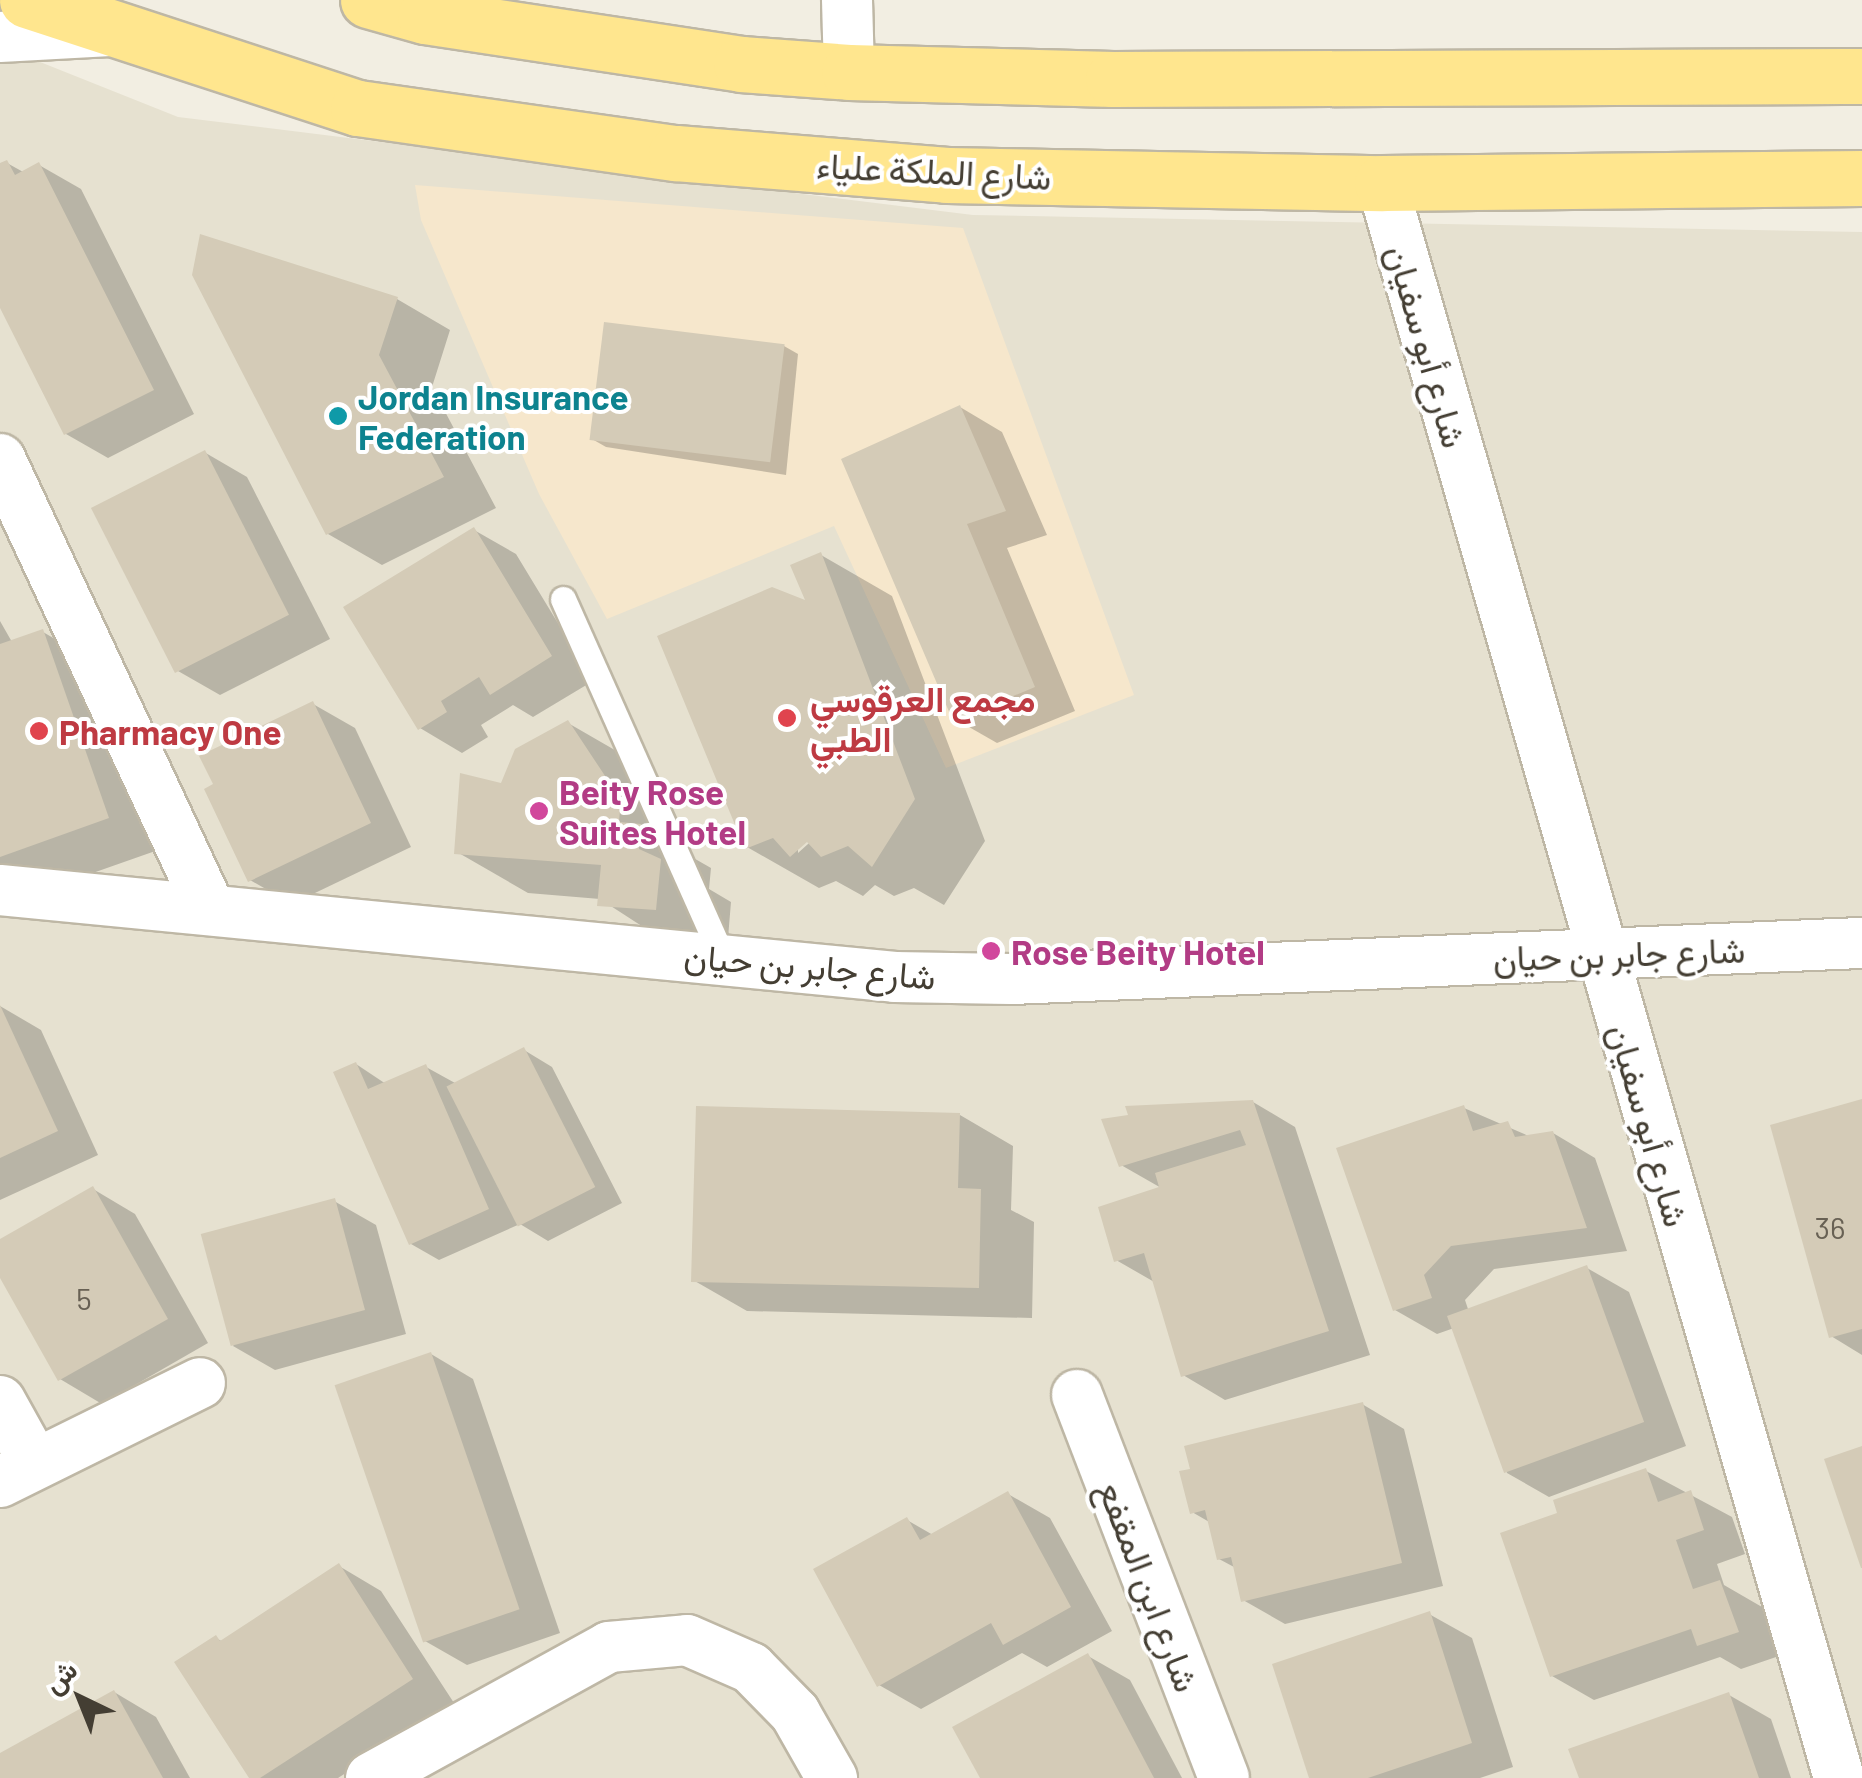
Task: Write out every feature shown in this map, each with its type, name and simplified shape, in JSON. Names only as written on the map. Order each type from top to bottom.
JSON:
[{"type":"main road","name":"شارع الملكة علياء","points":[[27,0],[110,31],[358,108],[640,149],[947,175],[1382,183],[1862,178]]},
{"type":"main road","points":[[368,0],[425,16],[741,64],[849,72],[1113,79],[1862,76]]},
{"type":"street","points":[[847,0],[849,72]]},
{"type":"street","points":[[0,36],[110,31]]},
{"type":"street","name":"شارع أبو سفيان","points":[[1382,183],[1839,1778]]},
{"type":"street","points":[[0,459],[210,910]]},
{"type":"street","name":"شارع جابر بن حيان","points":[[0,890],[894,976],[1012,979],[1862,943]]},
{"type":"street","points":[[0,1400],[18,1473],[200,1383]]},
{"type":"street","name":"شارع ابن المقفع","points":[[1076,1395],[1224,1778]]},
{"type":"street","points":[[371,1778],[609,1647],[687,1640],[751,1668],[795,1713],[832,1778]]},
{"type":"lane","points":[[563,599],[723,958]]},
{"type":"shaded area","points":[[0,46],[178,117],[973,215],[1862,232],[1862,1778],[0,1778]]},
{"type":"shaded area","points":[[415,185],[963,228],[1134,695],[946,768],[834,526],[607,619],[539,494],[421,220]]},
{"type":"building","points":[[7,160],[15,175],[39,162],[154,390],[64,435],[0,308],[0,163]]},
{"type":"building","name":"Jordan Insurance Federation","points":[[200,234],[398,297],[379,355],[444,477],[326,535],[192,275]]},
{"type":"building","points":[[604,322],[785,344],[770,462],[589,440]]},
{"type":"building","points":[[960,405],[1006,511],[967,524],[1035,687],[953,721],[841,459]]},
{"type":"building","points":[[205,450],[289,615],[175,673],[91,508]]},
{"type":"building","points":[[474,527],[552,656],[490,695],[479,677],[441,701],[447,712],[418,730],[343,607]]},
{"type":"building","name":"مجمع العرقوسي الطبي","points":[[821,552],[915,799],[872,867],[848,846],[821,857],[807,842],[790,857],[773,838],[745,849],[657,636],[772,587],[805,600],[790,565]]},
{"type":"building","name":"Pharmacy One","points":[[43,629],[109,818],[0,857],[0,644]]},
{"type":"building","points":[[313,701],[371,823],[248,882],[204,789],[213,784],[199,756]]},
{"type":"building","name":"Beity Rose Suites Hotel","points":[[568,720],[621,800],[619,822],[641,824],[639,849],[661,859],[656,910],[597,906],[601,865],[454,854],[460,773],[501,783],[515,749]]},
{"type":"building","points":[[0,1005],[58,1131],[0,1158]]},
{"type":"building","points":[[524,1047],[595,1187],[518,1226],[446,1086]]},
{"type":"building","points":[[356,1062],[368,1089],[426,1064],[489,1209],[409,1245],[333,1072]]},
{"type":"building","points":[[1862,1099],[1862,1329],[1829,1338],[1770,1125]]},
{"type":"building","points":[[1253,1100],[1329,1331],[1181,1377],[1144,1253],[1114,1262],[1098,1207],[1159,1187],[1155,1173],[1246,1145],[1240,1130],[1119,1167],[1101,1119],[1128,1115],[1125,1106]]},
{"type":"building","points":[[1464,1105],[1473,1131],[1508,1121],[1515,1137],[1553,1131],[1587,1228],[1451,1246],[1424,1275],[1432,1298],[1393,1311],[1336,1148]]},
{"type":"building","points":[[696,1106],[960,1113],[958,1188],[981,1189],[979,1288],[691,1282]]},
{"type":"building","points":[[93,1186],[168,1319],[58,1381],[0,1278],[0,1239]]},
{"type":"building","points":[[335,1198],[365,1310],[231,1346],[201,1234]]},
{"type":"building","points":[[1587,1265],[1644,1422],[1504,1473],[1447,1316]]},
{"type":"building","points":[[431,1352],[520,1609],[423,1642],[335,1385]]},
{"type":"building","points":[[1363,1402],[1402,1563],[1241,1602],[1231,1557],[1217,1560],[1205,1510],[1190,1514],[1179,1471],[1190,1469],[1184,1446]]},
{"type":"building","points":[[1862,1446],[1862,1568],[1861,1568],[1824,1459]]},
{"type":"building","points":[[1646,1468],[1658,1502],[1691,1490],[1704,1530],[1676,1540],[1693,1589],[1720,1580],[1739,1632],[1697,1646],[1691,1629],[1550,1677],[1500,1533],[1557,1513],[1553,1500]]},
{"type":"building","points":[[1008,1491],[1071,1607],[1003,1645],[991,1623],[877,1687],[813,1569],[907,1517],[920,1540]]},
{"type":"building","points":[[339,1563],[413,1679],[260,1778],[249,1778],[174,1662],[216,1635],[220,1641]]},
{"type":"building","points":[[1430,1611],[1472,1743],[1368,1778],[1309,1778],[1272,1664]]},
{"type":"building","points":[[1088,1653],[1154,1778],[980,1778],[952,1727]]},
{"type":"building","points":[[114,1690],[163,1778],[0,1778],[0,1753]]},
{"type":"building","points":[[1729,1692],[1759,1778],[1579,1778],[1568,1749]]},
{"type":"place","name":"Jordan Insurance Federation","points":[[338,416]]},
{"type":"place","name":"مجمع العرقوسي الطبي","points":[[787,718]]},
{"type":"place","name":"Pharmacy One","points":[[39,731]]},
{"type":"place","name":"Beity Rose Suites Hotel","points":[[539,811]]},
{"type":"place","name":"Rose Beity Hotel","points":[[991,951]]}]
